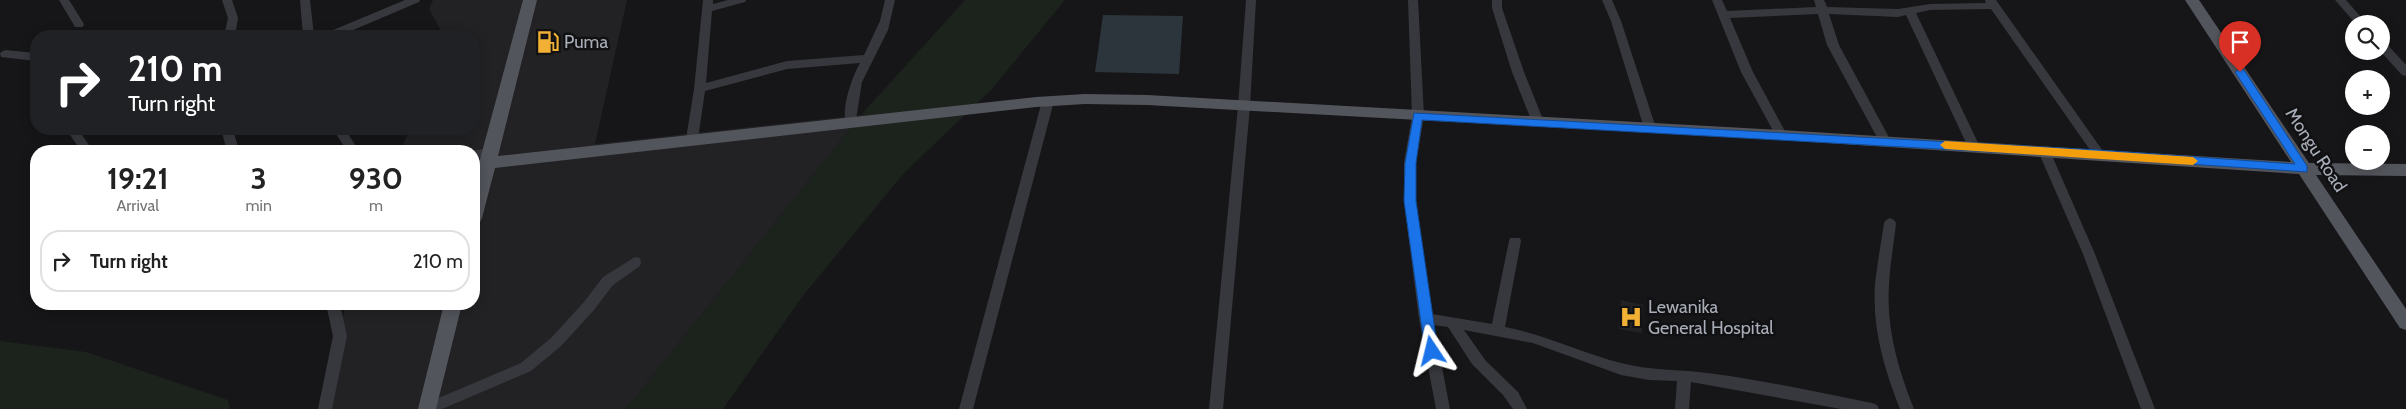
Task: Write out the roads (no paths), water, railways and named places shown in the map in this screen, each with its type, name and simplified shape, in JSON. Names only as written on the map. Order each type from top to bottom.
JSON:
[{"type":"main road","points":[[480,194],[530,0]]},
{"type":"main road","name":"Mongu Road","points":[[2192,0],[2406,323]]},
{"type":"main road","points":[[489,157],[692,139],[851,123],[930,112],[1048,101],[1147,100],[1885,141],[2304,169],[2406,170]]},
{"type":"main road","points":[[427,409],[452,310]]},
{"type":"street","points":[[64,0],[79,24]]},
{"type":"street","points":[[227,0],[233,18],[231,30]]},
{"type":"street","points":[[305,0],[308,30]]},
{"type":"street","points":[[344,30],[415,0]]},
{"type":"street","points":[[692,139],[700,89],[708,5],[741,0]]},
{"type":"street","points":[[851,123],[855,86],[881,36],[888,17],[890,0]]},
{"type":"street","points":[[1216,409],[1244,106],[1251,0]]},
{"type":"street","points":[[1413,0],[1418,116],[1410,163],[1410,201],[1426,319],[1443,409]]},
{"type":"street","points":[[1497,0],[1497,8],[1518,72],[1538,122]]},
{"type":"street","points":[[1607,0],[1616,21],[1650,128]]},
{"type":"street","points":[[1716,0],[1747,72],[1781,135]]},
{"type":"street","points":[[2340,0],[2354,15]]},
{"type":"street","points":[[1723,15],[1820,6],[1910,12],[1928,4],[1992,3],[2099,154]]},
{"type":"street","points":[[1820,6],[1832,45],[1885,141]]},
{"type":"street","points":[[1910,12],[1974,147]]},
{"type":"street","points":[[5,54],[30,56]]},
{"type":"street","points":[[2390,55],[2406,72]]},
{"type":"street","points":[[700,89],[787,65],[869,58]]},
{"type":"street","points":[[966,409],[1048,101]]},
{"type":"street","points":[[2044,151],[2092,263],[2148,409]]},
{"type":"street","points":[[480,155],[489,157]]},
{"type":"street","points":[[1890,224],[1882,286],[1886,346],[1891,372],[1907,409]]},
{"type":"street","points":[[1498,330],[1515,241]]},
{"type":"street","points":[[427,409],[526,367],[556,342],[590,306],[608,281],[635,262]]},
{"type":"street","points":[[325,409],[340,336],[334,310]]},
{"type":"street","points":[[1426,319],[1498,330],[1541,341],[1622,369],[1649,374],[1684,375],[1728,381],[1872,409]]},
{"type":"street","points":[[1452,322],[1480,364],[1496,381],[1514,395],[1520,409]]},
{"type":"street","points":[[1682,409],[1684,375]]},
{"type":"place","name":"Puma","points":[[548,42]]},
{"type":"place","name":"Lewanika General Hospital","points":[[1631,317]]}]
